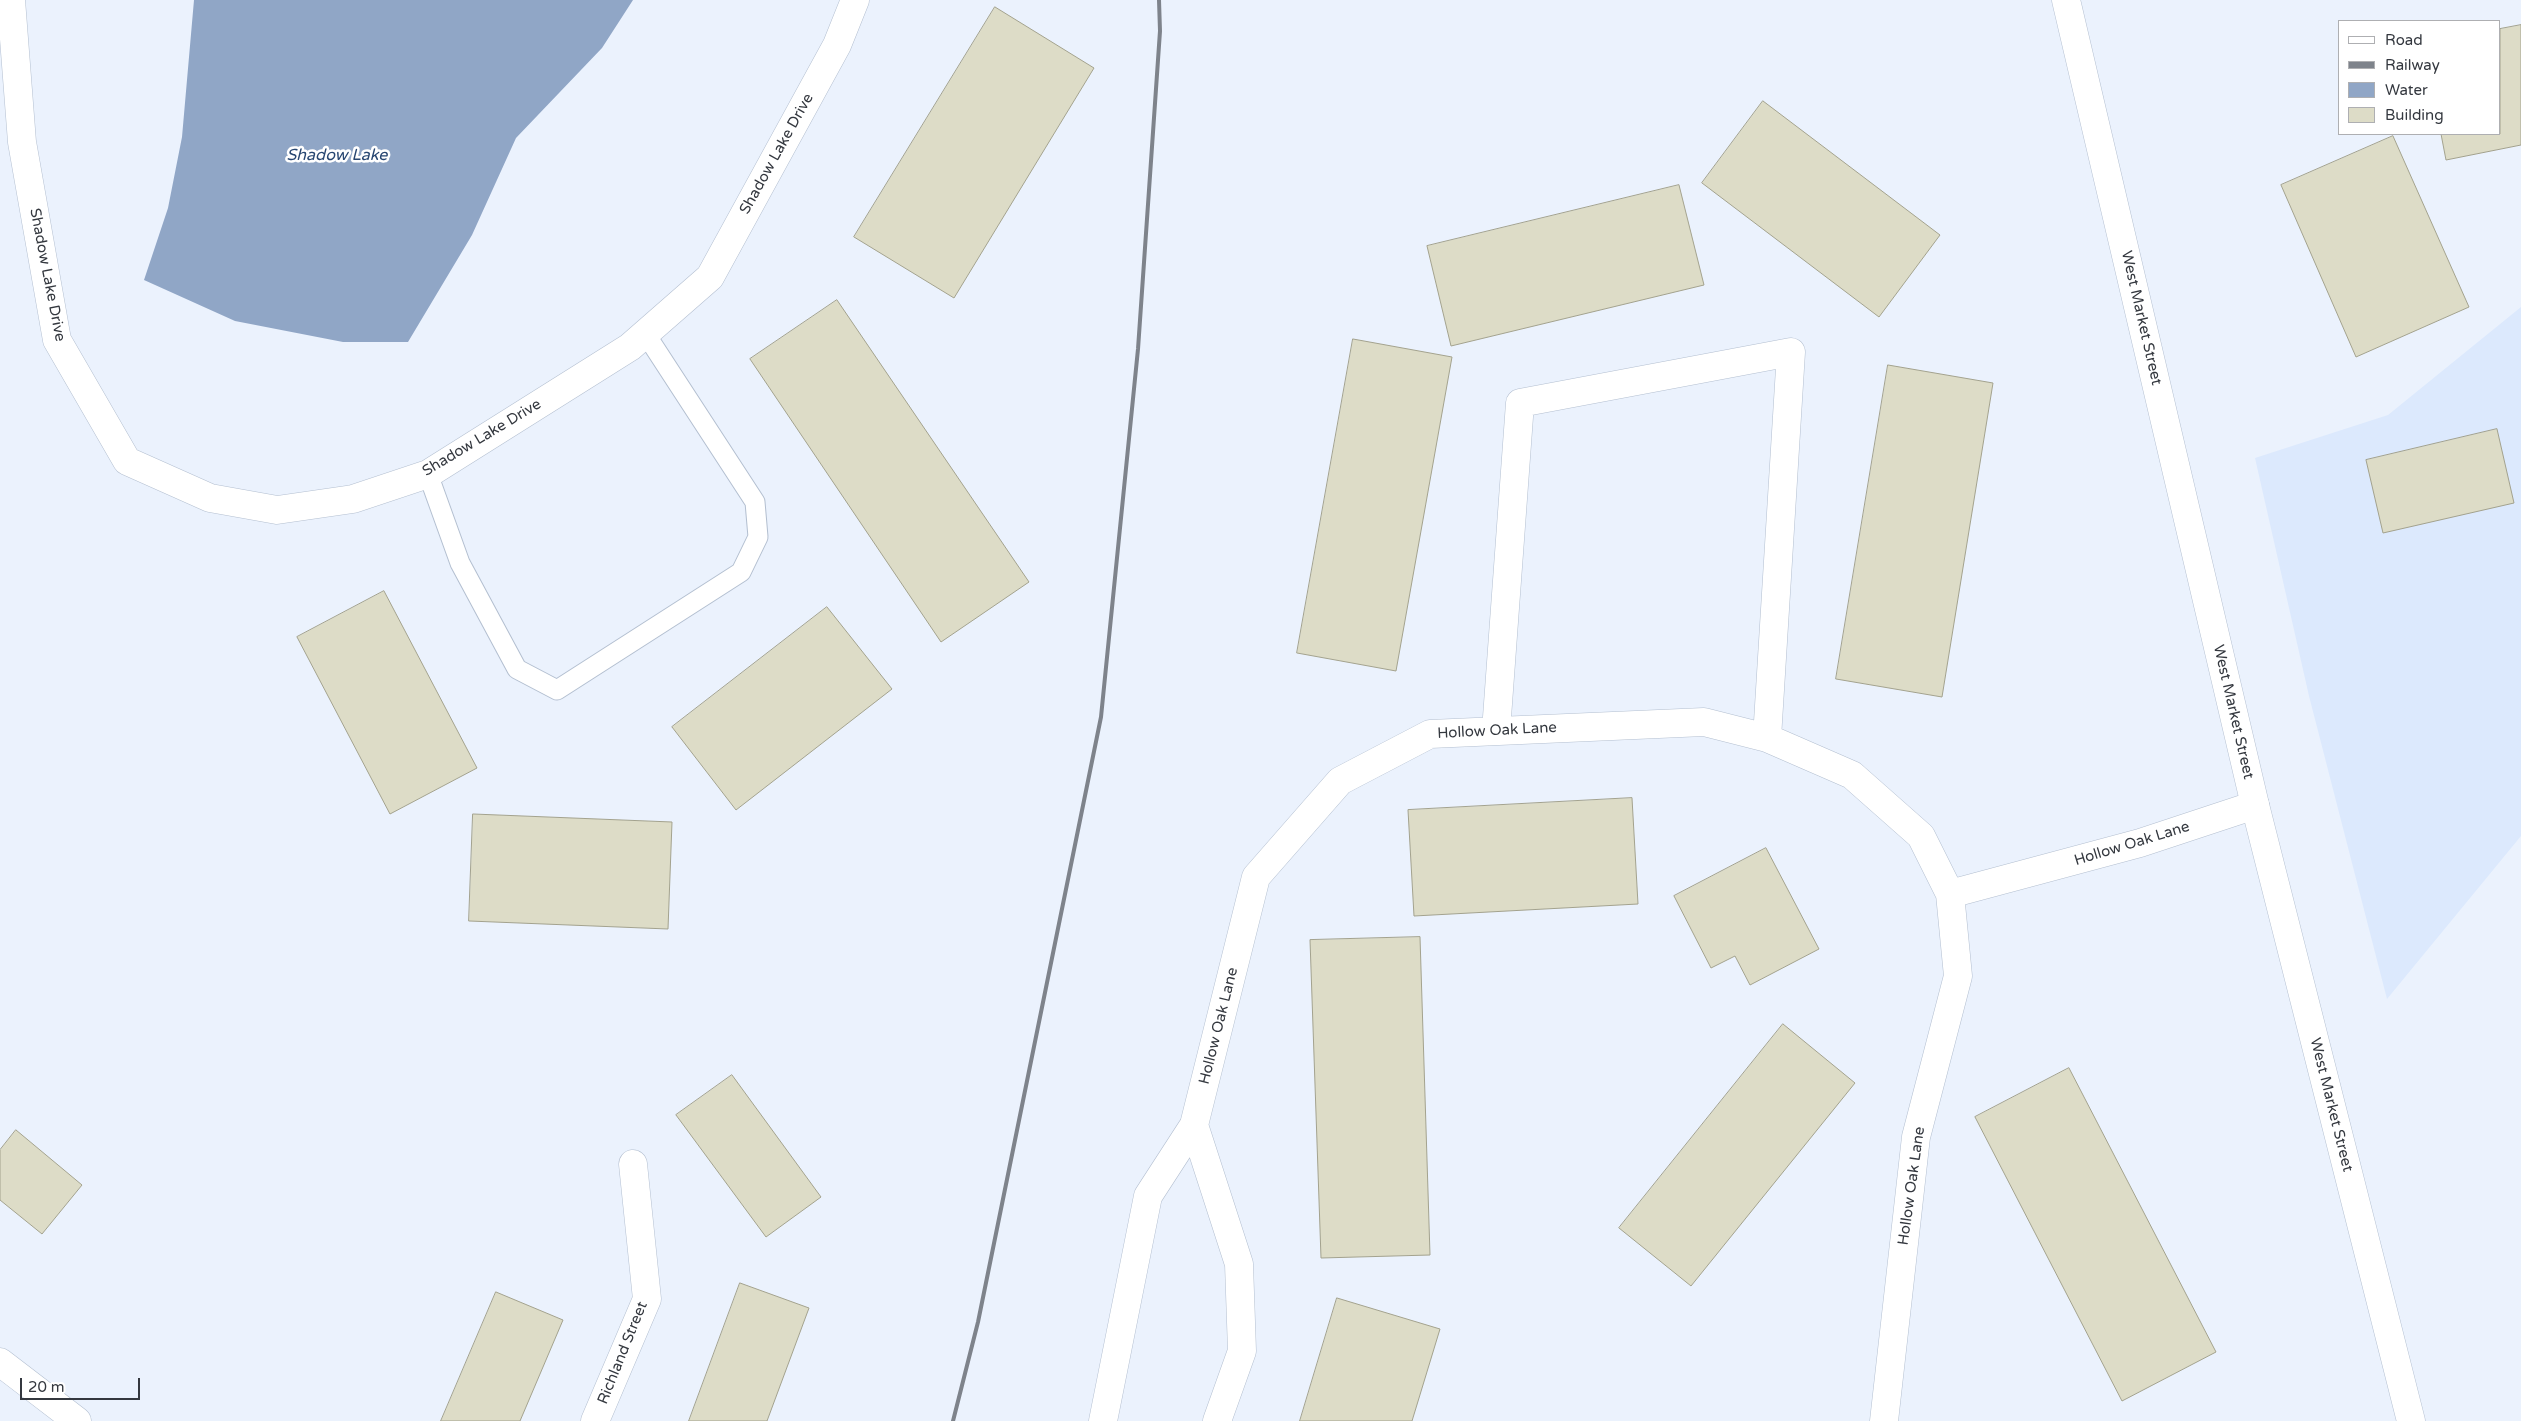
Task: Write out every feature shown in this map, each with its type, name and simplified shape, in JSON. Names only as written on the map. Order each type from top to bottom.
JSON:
[{"type":"street","name":"Shadow Lake Drive","points":[[11,0],[9,88],[22,142],[57,340],[127,461],[210,498],[278,510],[353,499],[428,474],[630,347],[710,277],[837,45],[855,0]]},
{"type":"street","name":"West Market Street","points":[[2066,0],[2255,805],[2411,1421]]},
{"type":"street","points":[[1496,731],[1520,403],[1791,352],[1768,738]]},
{"type":"street","name":"Hollow Oak Lane","points":[[1104,1421],[1148,1196],[1194,1125],[1256,876],[1340,781],[1430,734],[1704,722],[1768,738],[1852,775],[1921,836],[1950,894],[1958,976],[1916,1137],[1884,1421]]},
{"type":"street","name":"Hollow Oak Lane","points":[[1950,894],[2140,843],[2255,805]]},
{"type":"street","points":[[1194,1125],[1239,1264],[1242,1351],[1217,1421]]},
{"type":"street","name":"Richland Street","points":[[595,1421],[647,1299],[633,1164]]},
{"type":"street","points":[[0,1362],[76,1421]]},
{"type":"lane","points":[[428,474],[460,563],[517,669],[557,690],[741,572],[758,537],[755,502],[645,334]]},
{"type":"shaded area","points":[[2521,307],[2521,836],[2387,999],[2309,696],[2255,458],[2388,415]]},
{"type":"water","name":"Shadow Lake","points":[[194,0],[633,0],[602,48],[516,138],[472,235],[408,342],[343,342],[235,321],[144,280],[168,208],[182,137]]},
{"type":"building","points":[[995,7],[1094,68],[954,298],[854,237]]},
{"type":"building","points":[[2521,25],[2521,145],[2446,160],[2441,135],[2501,135],[2501,29]]},
{"type":"building","points":[[1763,101],[1940,235],[1879,317],[1702,183]]},
{"type":"building","points":[[2393,136],[2469,307],[2356,357],[2281,185]]},
{"type":"building","points":[[1679,185],[1704,285],[1451,346],[1427,246]]},
{"type":"building","points":[[837,300],[1029,582],[941,642],[750,359]]},
{"type":"building","points":[[1353,339],[1452,357],[1396,671],[1297,653]]},
{"type":"building","points":[[1888,365],[1993,383],[1942,697],[1836,679]]},
{"type":"building","points":[[2497,429],[2514,503],[2383,533],[2366,460]]},
{"type":"building","points":[[384,591],[477,768],[390,814],[297,637]]},
{"type":"building","points":[[827,607],[892,689],[736,810],[672,727]]},
{"type":"building","points":[[1632,798],[1638,904],[1414,916],[1408,810]]},
{"type":"building","points":[[473,814],[672,822],[668,929],[469,921]]},
{"type":"building","points":[[1766,848],[1819,949],[1750,985],[1735,956],[1711,968],[1674,896]]},
{"type":"building","points":[[1420,937],[1430,1255],[1321,1258],[1310,940]]},
{"type":"building","points":[[1783,1024],[1855,1083],[1691,1286],[1619,1228]]},
{"type":"building","points":[[2069,1068],[2216,1352],[2122,1401],[1975,1117]]},
{"type":"building","points":[[732,1075],[821,1197],[766,1237],[676,1115]]},
{"type":"building","points":[[16,1130],[82,1185],[42,1234],[0,1200],[0,1150]]},
{"type":"building","points":[[740,1283],[809,1308],[767,1421],[689,1421]]},
{"type":"building","points":[[496,1292],[563,1320],[520,1421],[441,1421]]},
{"type":"building","points":[[1337,1298],[1440,1329],[1412,1421],[1300,1421]]},
{"type":"railway","points":[[953,1421],[978,1322],[1101,717],[1138,349],[1160,31],[1159,0]]}]
